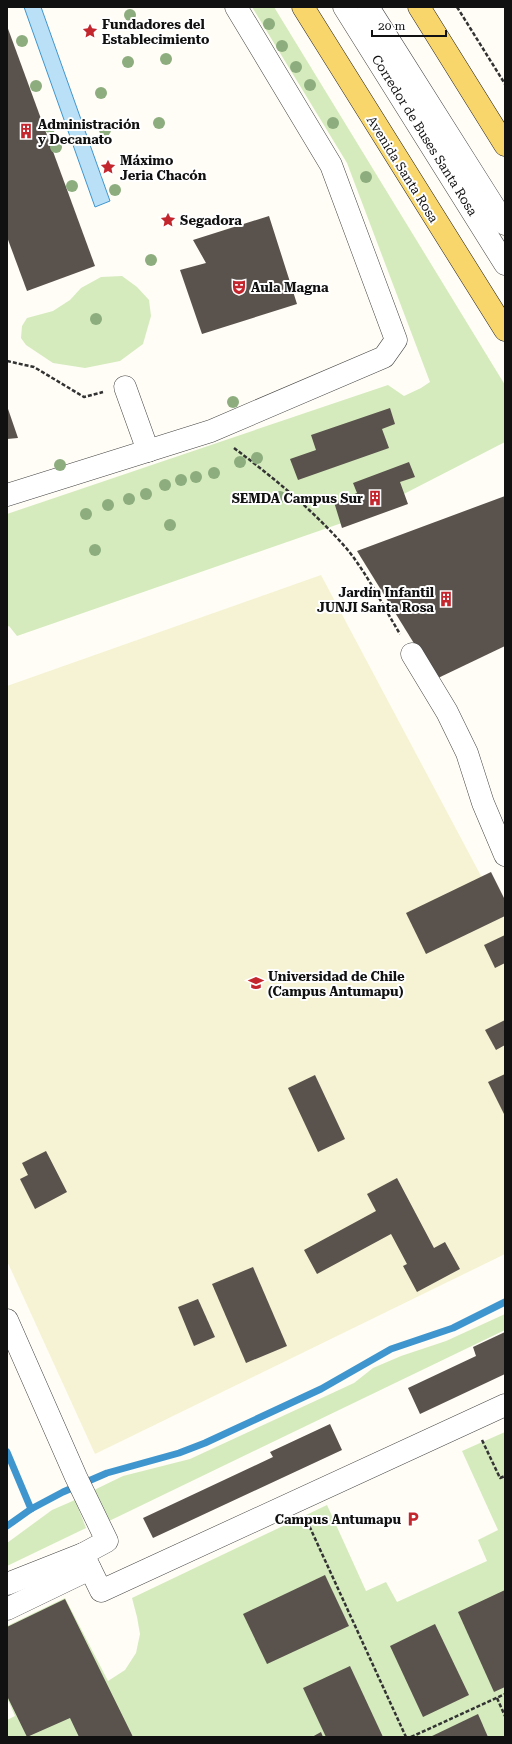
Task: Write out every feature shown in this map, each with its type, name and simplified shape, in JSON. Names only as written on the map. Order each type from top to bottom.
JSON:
[{"type":"main road","name":"Avenida Santa Rosa","points":[[303,7],[505,330]]},
{"type":"main road","points":[[419,7],[505,145]]},
{"type":"lane","points":[[7,495],[212,431],[384,357],[396,340],[331,165],[236,7]]},
{"type":"lane","name":"Corredor de Buses Santa Rosa","points":[[344,7],[505,264]]},
{"type":"lane","name":"Corredor de Buses Santa Rosa","points":[[368,7],[505,224]]},
{"type":"lane","points":[[125,387],[148,451]]},
{"type":"lane","points":[[412,654],[447,712],[467,753],[483,803],[505,855]]},
{"type":"lane","points":[[7,1320],[80,1485],[107,1541],[86,1561],[7,1609]]},
{"type":"lane","points":[[86,1561],[101,1591],[505,1405]]},
{"type":"lane","points":[[7,1584],[86,1561]]},
{"type":"path","points":[[457,7],[505,84]]},
{"type":"path","points":[[7,361],[34,367],[84,397],[125,387]]},
{"type":"path","points":[[212,431],[318,518],[347,550],[412,654]]},
{"type":"path","points":[[473,1420],[500,1478],[505,1476]]},
{"type":"path","points":[[298,1501],[406,1737]]},
{"type":"path","points":[[411,1737],[505,1694]]},
{"type":"path","points":[[497,1698],[505,1716]]},
{"type":"shaded area","points":[[321,575],[505,921],[505,1254],[95,1454],[7,1261],[7,686]]},
{"type":"green space","points":[[252,7],[274,7],[505,385],[505,442],[359,517],[17,636],[9,626],[7,627],[7,514],[388,385],[404,396],[430,382],[347,163]]},
{"type":"green space","points":[[122,276],[137,287],[149,300],[151,316],[143,344],[120,361],[85,368],[53,363],[26,345],[21,338],[22,326],[27,318],[53,311],[70,300],[81,288],[101,277]]},
{"type":"green space","points":[[505,1314],[505,1330],[107,1522],[92,1491],[123,1476],[190,1459],[354,1383],[373,1368],[401,1356],[446,1341]]},
{"type":"green space","points":[[505,1432],[505,1737],[7,1737],[7,1720],[15,1716],[7,1698],[7,1626],[65,1598],[108,1681],[125,1670],[136,1653],[140,1634],[132,1598],[327,1505],[366,1591],[386,1582],[397,1602],[487,1561],[478,1540],[498,1530],[462,1451]]},
{"type":"green space","points":[[75,1500],[86,1528],[7,1566],[7,1543],[52,1510]]},
{"type":"water","points":[[24,7],[41,7],[110,201],[95,207]]},
{"type":"building","name":"Administración y Decanato","points":[[7,26],[95,266],[27,291],[7,237]]},
{"type":"building","name":"Aula Magna","points":[[269,216],[297,304],[202,334],[180,270],[206,263],[193,240]]},
{"type":"building","points":[[7,406],[18,438],[7,439]]},
{"type":"building","points":[[390,408],[395,424],[382,429],[389,448],[298,480],[290,459],[316,450],[311,435]]},
{"type":"building","name":"SEMDA Campus Sur","points":[[409,462],[415,477],[400,482],[408,504],[342,528],[334,502],[357,493],[353,483]]},
{"type":"building","name":"Jardín Infantil JUNJI Santa Rosa","points":[[505,496],[505,646],[436,679],[357,551]]},
{"type":"building","points":[[491,872],[505,900],[505,916],[426,954],[406,913]]},
{"type":"building","points":[[505,935],[505,963],[495,968],[484,945]]},
{"type":"building","points":[[505,1020],[505,1045],[496,1050],[485,1030]]},
{"type":"building","points":[[505,1074],[505,1116],[488,1082]]},
{"type":"building","points":[[315,1075],[345,1139],[318,1152],[288,1088]]},
{"type":"building","points":[[46,1151],[67,1192],[35,1209],[20,1179],[28,1175],[22,1163]]},
{"type":"building","points":[[397,1178],[434,1248],[445,1242],[460,1269],[417,1292],[403,1266],[407,1264],[391,1234],[317,1274],[304,1250],[376,1211],[367,1194]]},
{"type":"building","points":[[253,1267],[287,1346],[246,1363],[212,1284]]},
{"type":"building","points":[[198,1299],[215,1337],[194,1346],[178,1307]]},
{"type":"building","points":[[505,1332],[505,1374],[420,1414],[408,1388],[476,1356],[473,1347]]},
{"type":"building","points":[[330,1424],[342,1450],[153,1538],[143,1518],[273,1457],[270,1452]]},
{"type":"building","points":[[325,1575],[349,1626],[267,1664],[243,1614]]},
{"type":"building","points":[[505,1590],[505,1687],[494,1692],[458,1612]]},
{"type":"building","points":[[65,1599],[133,1737],[79,1737],[70,1718],[27,1737],[7,1696],[7,1627]]},
{"type":"building","points":[[435,1624],[469,1695],[423,1717],[390,1646]]},
{"type":"building","points":[[350,1666],[383,1737],[326,1737],[303,1688]]},
{"type":"building","points":[[478,1714],[488,1737],[430,1737]]},
{"type":"building","points":[[321,1732],[323,1737],[312,1737]]},
{"type":"waterway","points":[[7,1526],[31,1509],[63,1492],[107,1473],[179,1453],[205,1443],[321,1389],[391,1349],[453,1328],[505,1302]]},
{"type":"waterway","points":[[7,1452],[31,1509]]},
{"type":"place","name":"Fundadores del Establecimiento","points":[[90,31]]},
{"type":"place","name":"Administración y Decanato","points":[[26,131]]},
{"type":"place","name":"Máximo Jeria Chacón","points":[[108,167]]},
{"type":"place","name":"Segadora","points":[[168,220]]},
{"type":"place","name":"Aula Magna","points":[[239,287]]},
{"type":"place","name":"SEMDA Campus Sur","points":[[375,498]]},
{"type":"place","name":"Jardín Infantil JUNJI Santa Rosa","points":[[446,599]]},
{"type":"place","name":"Universidad de Chile (Campus Antumapu)","points":[[256,983]]},
{"type":"place","name":"Campus Antumapu","points":[[413,1519]]}]
